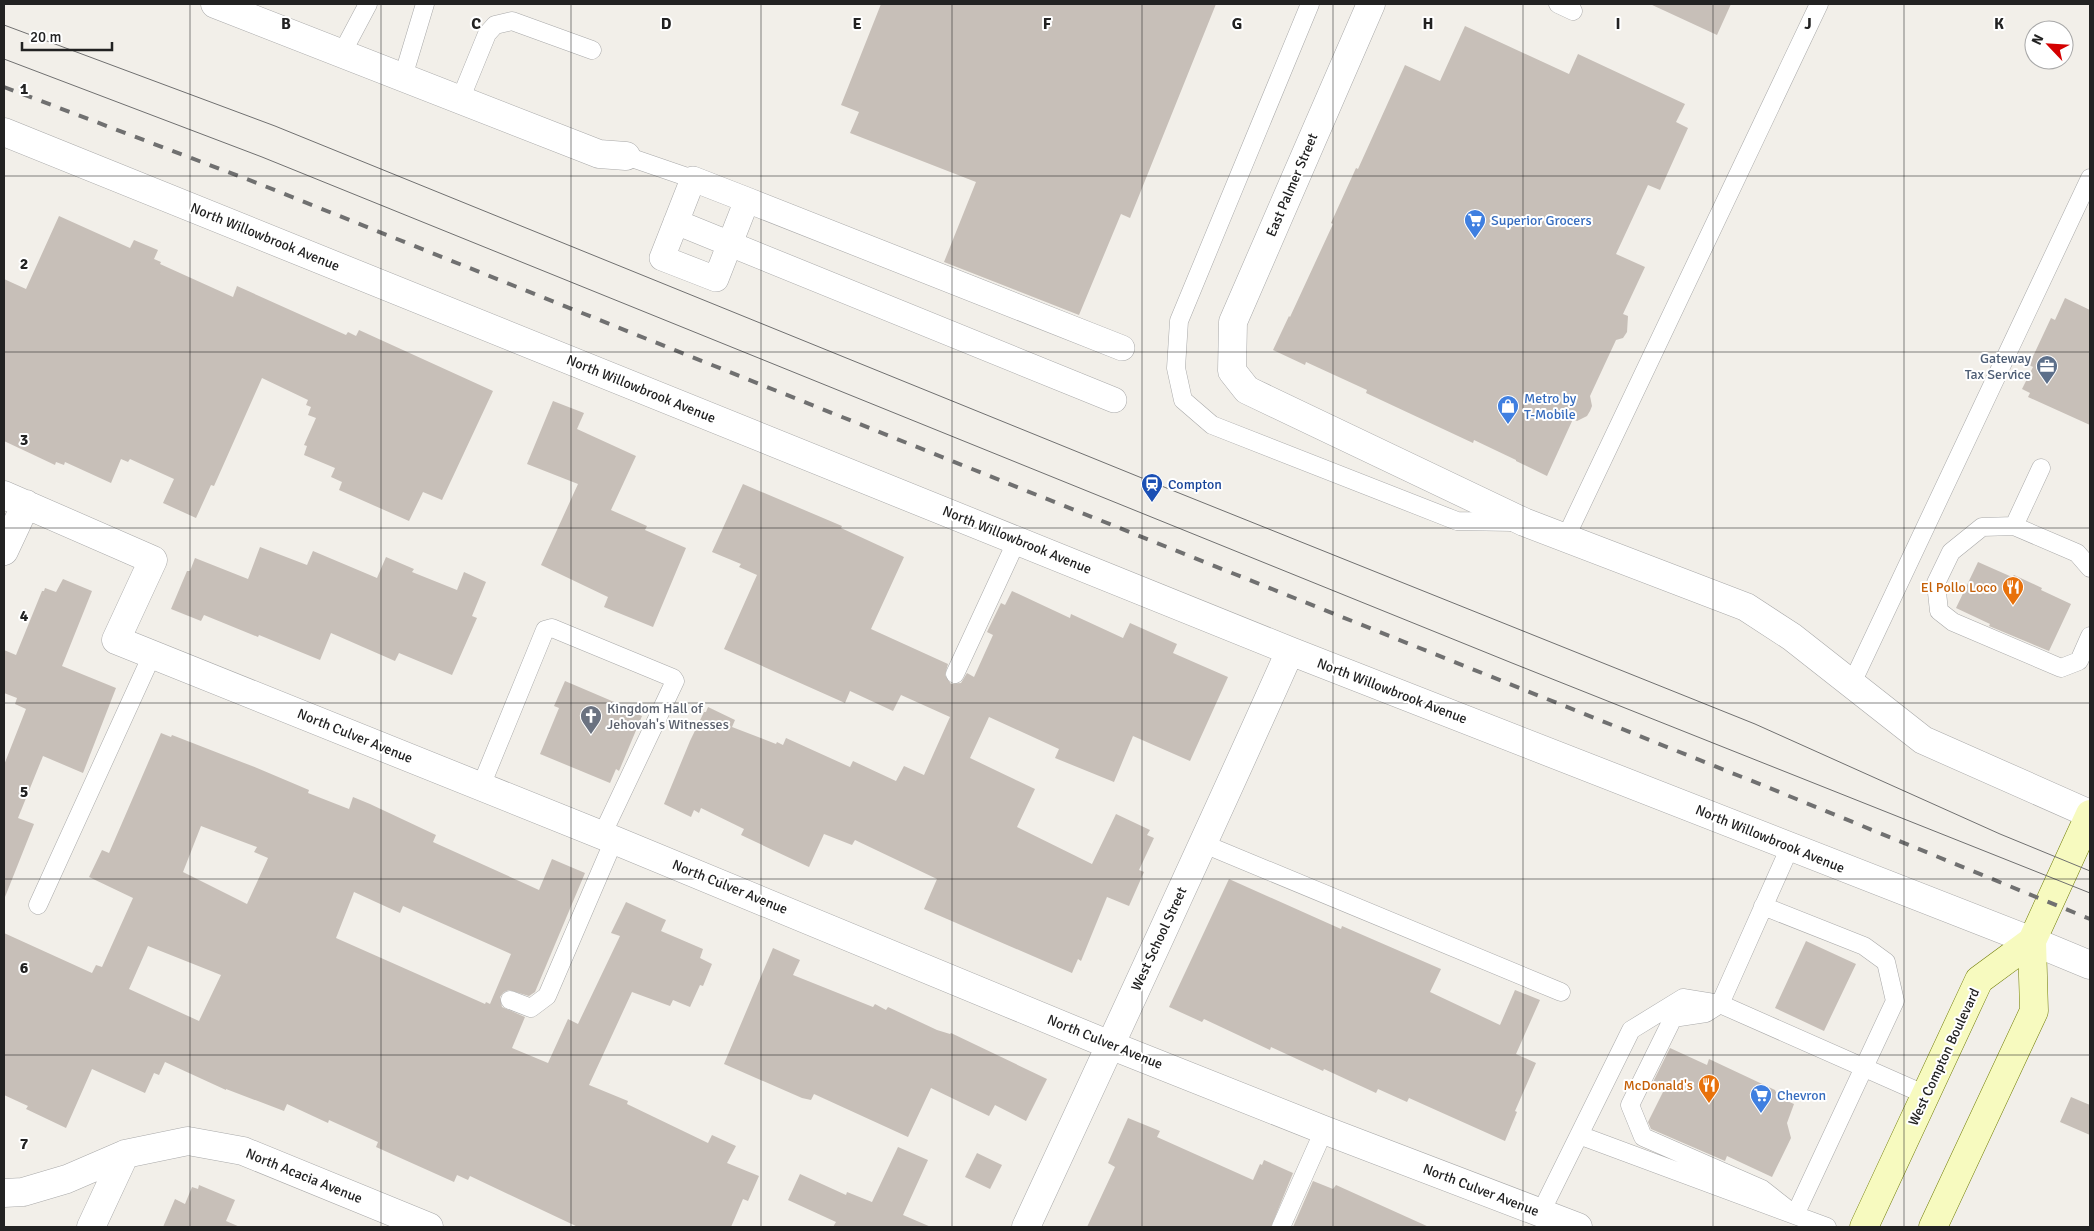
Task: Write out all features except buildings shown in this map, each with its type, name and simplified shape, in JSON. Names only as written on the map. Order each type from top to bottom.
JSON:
[{"type":"main road","points":[[1933,1227],[2034,1011],[2032,941],[2090,814]]},
{"type":"main road","name":"West Compton Boulevard","points":[[1864,1227],[1980,980],[2032,941]]},
{"type":"street","points":[[215,4],[598,154],[626,156]]},
{"type":"street","name":"East Palmer Street","points":[[1371,4],[1233,322],[1232,371],[1247,390],[1524,522]]},
{"type":"street","name":"North Willowbrook Avenue","points":[[4,132],[1290,651],[2090,965]]},
{"type":"street","points":[[747,200],[716,279],[662,258],[692,179],[747,200],[1122,348]]},
{"type":"street","points":[[676,222],[1114,400]]},
{"type":"street","points":[[4,551],[15,500]]},
{"type":"street","name":"North Culver Avenue","points":[[15,500],[153,560],[116,640],[608,837],[1324,1130],[1578,1227]]},
{"type":"street","points":[[1524,522],[1746,607],[1792,637],[1923,740],[2090,814]]},
{"type":"street","name":"West School Street","points":[[1026,1227],[1204,844],[1290,651]]},
{"type":"street","name":"North Acacia Avenue","points":[[4,1193],[23,1192],[67,1179],[125,1154],[188,1141],[243,1151],[429,1227]]},
{"type":"street","points":[[91,1227],[125,1154]]},
{"type":"lane","points":[[342,53],[368,4]]},
{"type":"lane","points":[[403,77],[425,4]]},
{"type":"lane","points":[[1310,4],[1179,321],[1176,368],[1183,400],[1212,425],[1457,521],[1524,522]]},
{"type":"lane","points":[[1565,539],[1819,4]]},
{"type":"lane","points":[[460,100],[487,34],[495,25],[512,21],[592,50]]},
{"type":"lane","points":[[626,156],[692,179]]},
{"type":"lane","points":[[1852,683],[2090,178]]},
{"type":"lane","points":[[2014,526],[2041,468]]},
{"type":"lane","points":[[2090,568],[2077,553],[2014,526],[1982,527],[1951,552],[1936,584],[1939,611],[1953,622],[2061,668],[2079,661],[2090,636]]},
{"type":"lane","points":[[954,674],[1017,540]]},
{"type":"lane","points":[[481,786],[545,630],[552,628],[673,678],[675,681],[608,837],[547,996],[531,1008],[510,1000]]},
{"type":"lane","points":[[38,905],[152,655]]},
{"type":"lane","points":[[1204,844],[1562,992]]},
{"type":"lane","points":[[1790,846],[1720,1004],[1706,1013],[1673,1018],[1630,1105],[1643,1137],[1762,1190],[1795,1215]]},
{"type":"lane","points":[[1763,906],[1864,946],[1886,962],[1895,1001],[1795,1215]]},
{"type":"lane","points":[[1541,1212],[1631,1030],[1683,998],[1720,1004],[1926,1095]]},
{"type":"lane","points":[[1281,1227],[1324,1130]]},
{"type":"lane","points":[[1579,1135],[1826,1227]]},
{"type":"tram line","points":[[4,25],[275,126],[1164,487],[1755,724],[2000,834],[2090,871]]},
{"type":"tram line","points":[[4,59],[262,157],[1512,663],[2090,893]]},
{"type":"railway","points":[[4,87],[257,183],[1767,787],[2090,919]]},
{"type":"place","name":"Superior Grocers","points":[[1475,239]]},
{"type":"place","name":"Gateway Tax Service","points":[[2047,385]]},
{"type":"place","name":"Metro by T-Mobile","points":[[1508,425]]},
{"type":"place","name":"Compton","points":[[1152,503]]},
{"type":"place","name":"El Pollo Loco","points":[[2013,606]]},
{"type":"place","name":"Kingdom Hall of Jehovah's Witnesses","points":[[591,735]]},
{"type":"place","name":"McDonald's","points":[[1709,1104]]},
{"type":"place","name":"Chevron","points":[[1761,1114]]}]
